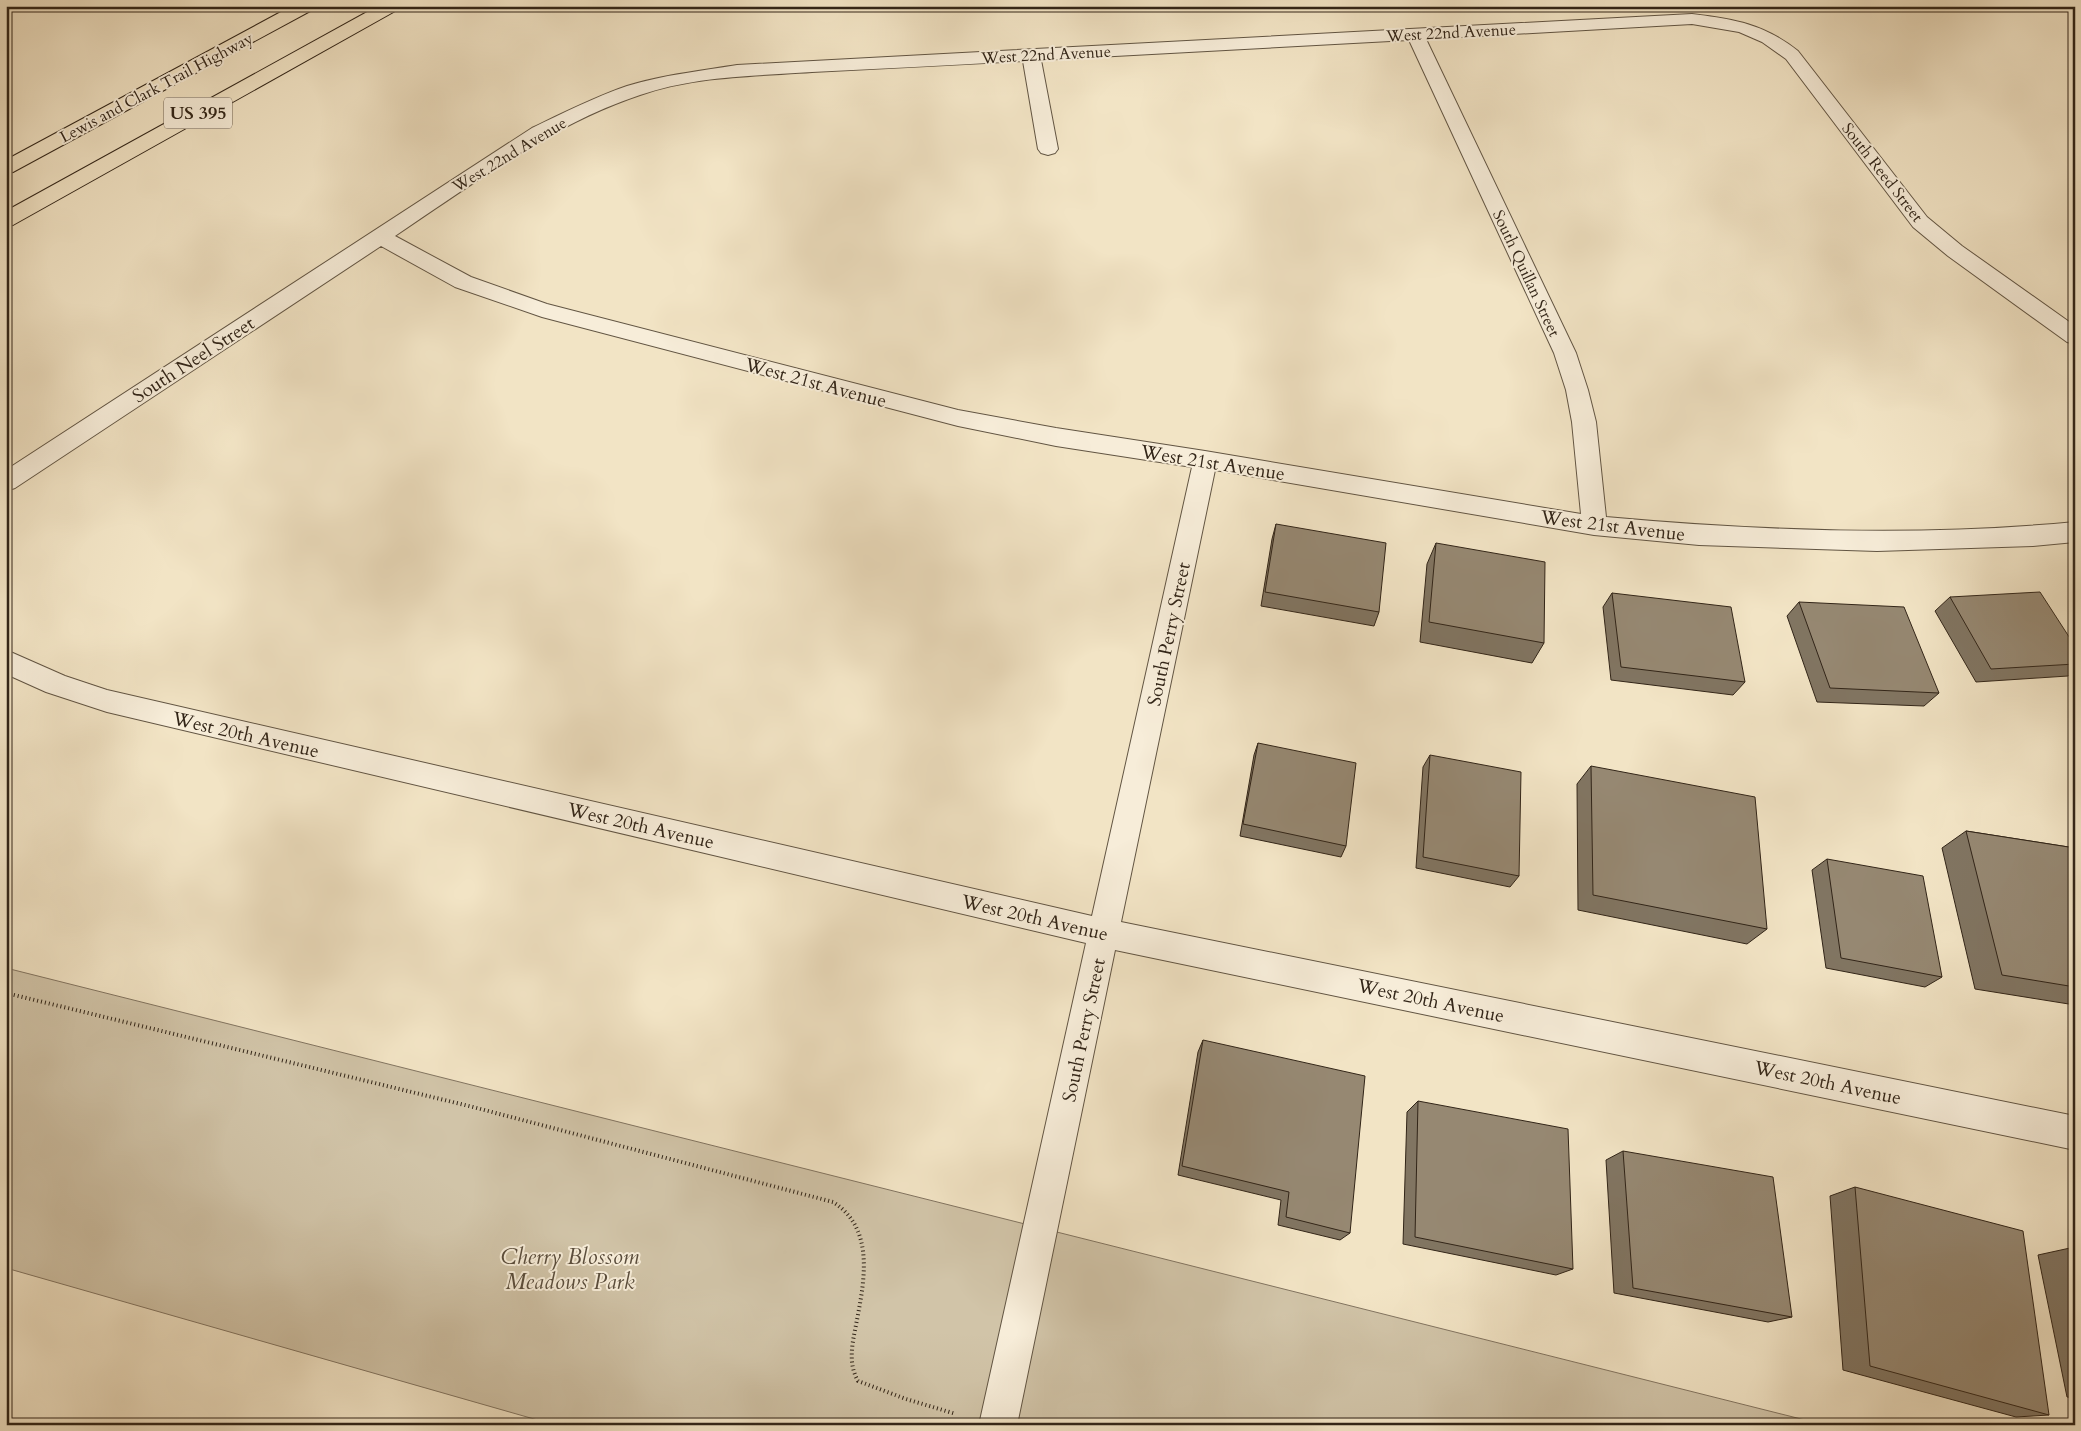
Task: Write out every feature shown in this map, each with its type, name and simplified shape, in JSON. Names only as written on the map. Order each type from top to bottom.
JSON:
[{"type":"highway","name":"Lewis and Clark Trail Highway","points":[[6,168],[306,6]]},
{"type":"highway","name":"US 395","points":[[6,220],[391,6]]},
{"type":"street","name":"West 22nd Avenue","points":[[379,236],[539,132],[585,110],[635,90],[684,79],[737,71],[1692,19],[1753,29]]},
{"type":"street","name":"South Reed Street","points":[[1753,29],[1776,40],[1792,55],[1920,222],[1955,251],[2075,337]]},
{"type":"street","name":"South Quillan Street","points":[[1415,34],[1565,353],[1577,390],[1584,422],[1594,526]]},
{"type":"street","points":[[1031,55],[1048,149]]},
{"type":"street","name":"West 21st Avenue","points":[[379,236],[464,282],[542,310],[958,418],[1056,437],[1205,460],[1594,526],[1699,534],[1877,541],[2033,536],[2075,532]]},
{"type":"street","name":"South Neel Street","points":[[6,482],[379,236]]},
{"type":"street","name":"South Perry Street","points":[[998,1425],[1205,460]]},
{"type":"street","name":"West 20th Avenue","points":[[6,661],[31,676],[67,690],[107,701],[1104,933],[2075,1133]]},
{"type":"path","points":[[6,993],[473,1107],[833,1202],[849,1214],[857,1227],[863,1244],[863,1294],[850,1356],[853,1374],[858,1381],[902,1398],[965,1417]]},
{"type":"green space","name":"Cherry Blossom Meadows Park","points":[[6,968],[1817,1423],[1817,1425],[555,1425],[6,1268]]},
{"type":"building","points":[[1276,524],[1386,543],[1379,612],[1265,592]]},
{"type":"building","points":[[1436,543],[1545,562],[1544,643],[1429,622]]},
{"type":"building","points":[[2040,592],[2075,646],[2075,664],[1991,669],[1950,597]]},
{"type":"building","points":[[1612,593],[1731,607],[1745,682],[1621,667]]},
{"type":"building","points":[[1799,602],[1904,607],[1939,693],[1830,688]]},
{"type":"building","points":[[1258,743],[1356,763],[1346,846],[1243,824]]},
{"type":"building","points":[[1430,755],[1521,772],[1519,876],[1423,857]]},
{"type":"building","points":[[1591,766],[1755,797],[1767,929],[1593,895]]},
{"type":"building","points":[[1966,831],[2075,848],[2075,987],[2002,975]]},
{"type":"building","points":[[1827,859],[1923,876],[1942,977],[1841,958]]},
{"type":"building","points":[[1203,1040],[1365,1076],[1350,1233],[1286,1217],[1289,1192],[1182,1166]]},
{"type":"building","points":[[1418,1101],[1568,1129],[1573,1269],[1415,1237]]},
{"type":"building","points":[[1623,1151],[1773,1177],[1792,1317],[1633,1288]]},
{"type":"building","points":[[1855,1187],[2023,1231],[2049,1415],[1870,1366]]},
{"type":"building","points":[[2070,1248],[2075,1249],[2075,1269]]}]
